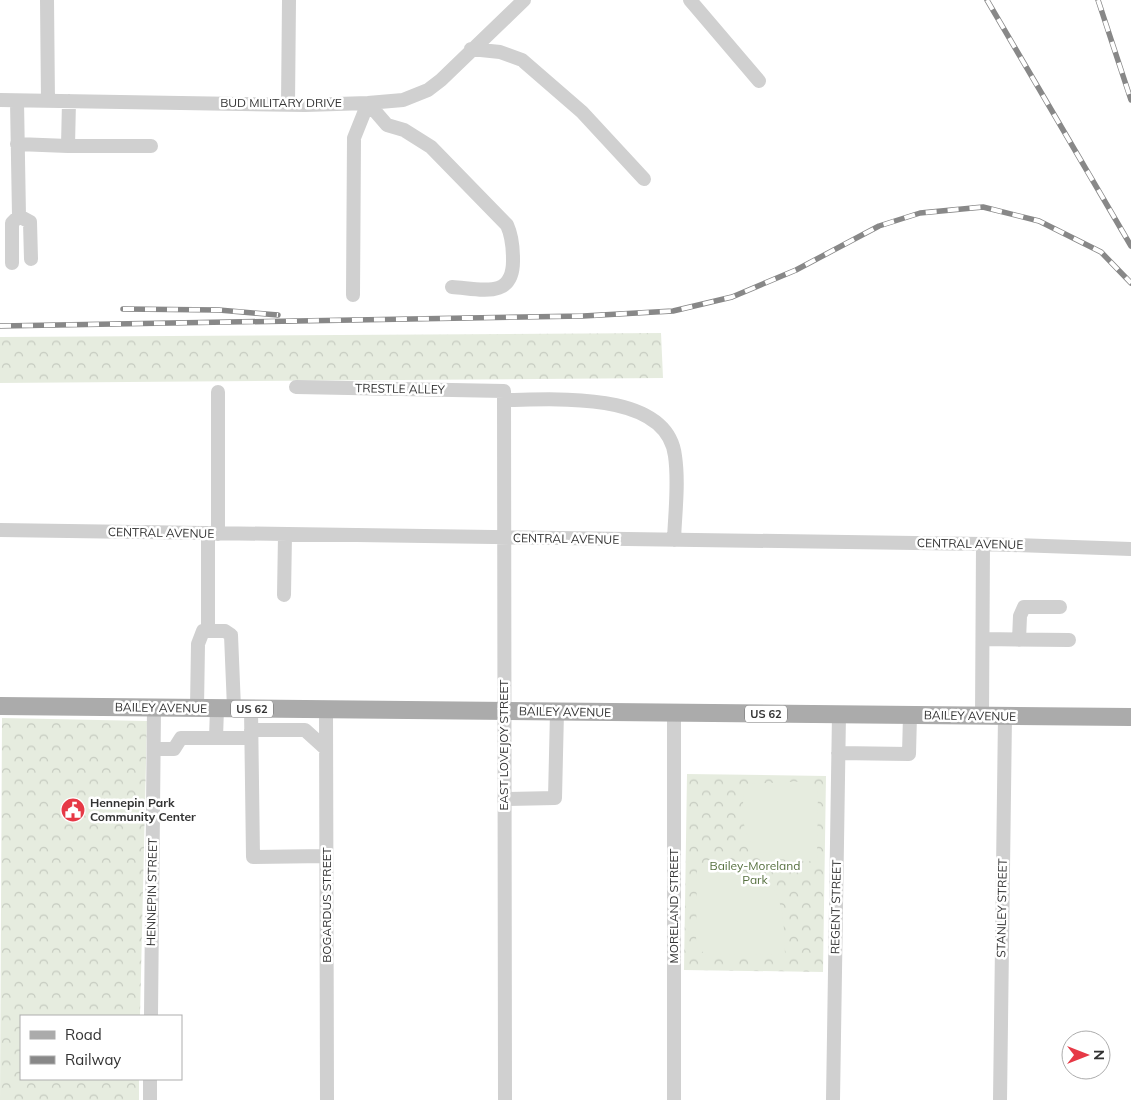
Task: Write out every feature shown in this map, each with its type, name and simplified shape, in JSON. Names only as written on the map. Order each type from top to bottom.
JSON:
[{"type":"main road","name":"BAILEY AVENUE","points":[[0,706],[1131,717]]},
{"type":"street","points":[[47,0],[48,101]]},
{"type":"street","points":[[288,105],[289,0]]},
{"type":"street","points":[[690,0],[759,80]]},
{"type":"street","name":"BUD MILITARY DRIVE","points":[[0,100],[288,105],[403,100],[416,96],[441,80],[518,3]]},
{"type":"street","points":[[471,50],[500,52],[522,60],[582,112],[644,179]]},
{"type":"street","points":[[12,263],[12,224],[19,216],[17,101]]},
{"type":"street","points":[[68,146],[69,101]]},
{"type":"street","points":[[353,296],[354,138],[368,103],[387,125],[404,130],[431,147],[509,229],[514,273],[507,284],[494,290],[452,287]]},
{"type":"street","points":[[17,144],[151,146]]},
{"type":"street","points":[[19,216],[30,222],[31,259]]},
{"type":"street","name":"TRESTLE ALLEY","points":[[296,387],[589,399],[619,405],[654,420],[668,435],[675,455],[674,540]]},
{"type":"street","points":[[208,631],[218,392]]},
{"type":"street","name":"EAST LOVEJOY STREET","points":[[504,395],[505,1100]]},
{"type":"street","name":"CENTRAL AVENUE","points":[[0,530],[983,544],[1131,549]]},
{"type":"street","points":[[284,595],[285,534]]},
{"type":"street","points":[[982,716],[983,544]]},
{"type":"street","points":[[1019,640],[1020,616],[1024,607],[1060,607]]},
{"type":"street","points":[[197,708],[198,644],[204,631],[225,631],[231,635],[234,708],[251,734],[253,857],[326,856]]},
{"type":"street","points":[[982,639],[1069,640]]},
{"type":"street","name":"HENNEPIN STREET","points":[[151,1015],[154,708]]},
{"type":"street","points":[[216,738],[234,708]]},
{"type":"street","name":"BOGARDUS STREET","points":[[326,709],[327,1100]]},
{"type":"street","points":[[504,799],[555,798],[557,712]]},
{"type":"street","name":"MORELAND STREET","points":[[674,713],[674,1100]]},
{"type":"street","name":"REGENT STREET","points":[[833,1100],[838,714]]},
{"type":"street","points":[[838,752],[909,754],[910,715]]},
{"type":"street","name":"STANLEY STREET","points":[[1000,1100],[1005,716]]},
{"type":"street","points":[[154,749],[174,749],[181,738],[216,738],[305,730],[326,749]]},
{"type":"street","points":[[150,1080],[150,1100]]},
{"type":"green space","points":[[661,333],[663,378],[0,383],[0,337]]},
{"type":"green space","points":[[2,718],[147,721],[140,1015],[20,1015],[20,1080],[139,1080],[139,1100],[0,1100]]},
{"type":"green space","name":"Bailey-Moreland Park","points":[[687,774],[826,776],[823,972],[684,970]]},
{"type":"green space","points":[[812,781],[818,788],[817,861],[796,861],[776,858],[758,849],[751,842],[744,827],[743,784]]},
{"type":"green space","points":[[697,868],[742,872],[757,877],[768,884],[776,894],[781,909],[785,954],[706,955],[696,946]]},
{"type":"railway","points":[[987,0],[1131,246]]},
{"type":"railway","points":[[1098,0],[1131,100]]},
{"type":"railway","points":[[0,326],[583,316],[673,311],[732,297],[796,270],[879,226],[920,213],[983,207],[1039,221],[1101,252],[1131,283]]},
{"type":"railway","points":[[123,309],[219,310],[278,315]]},
{"type":"place","name":"Hennepin Park Community Center","points":[[73,810]]}]
